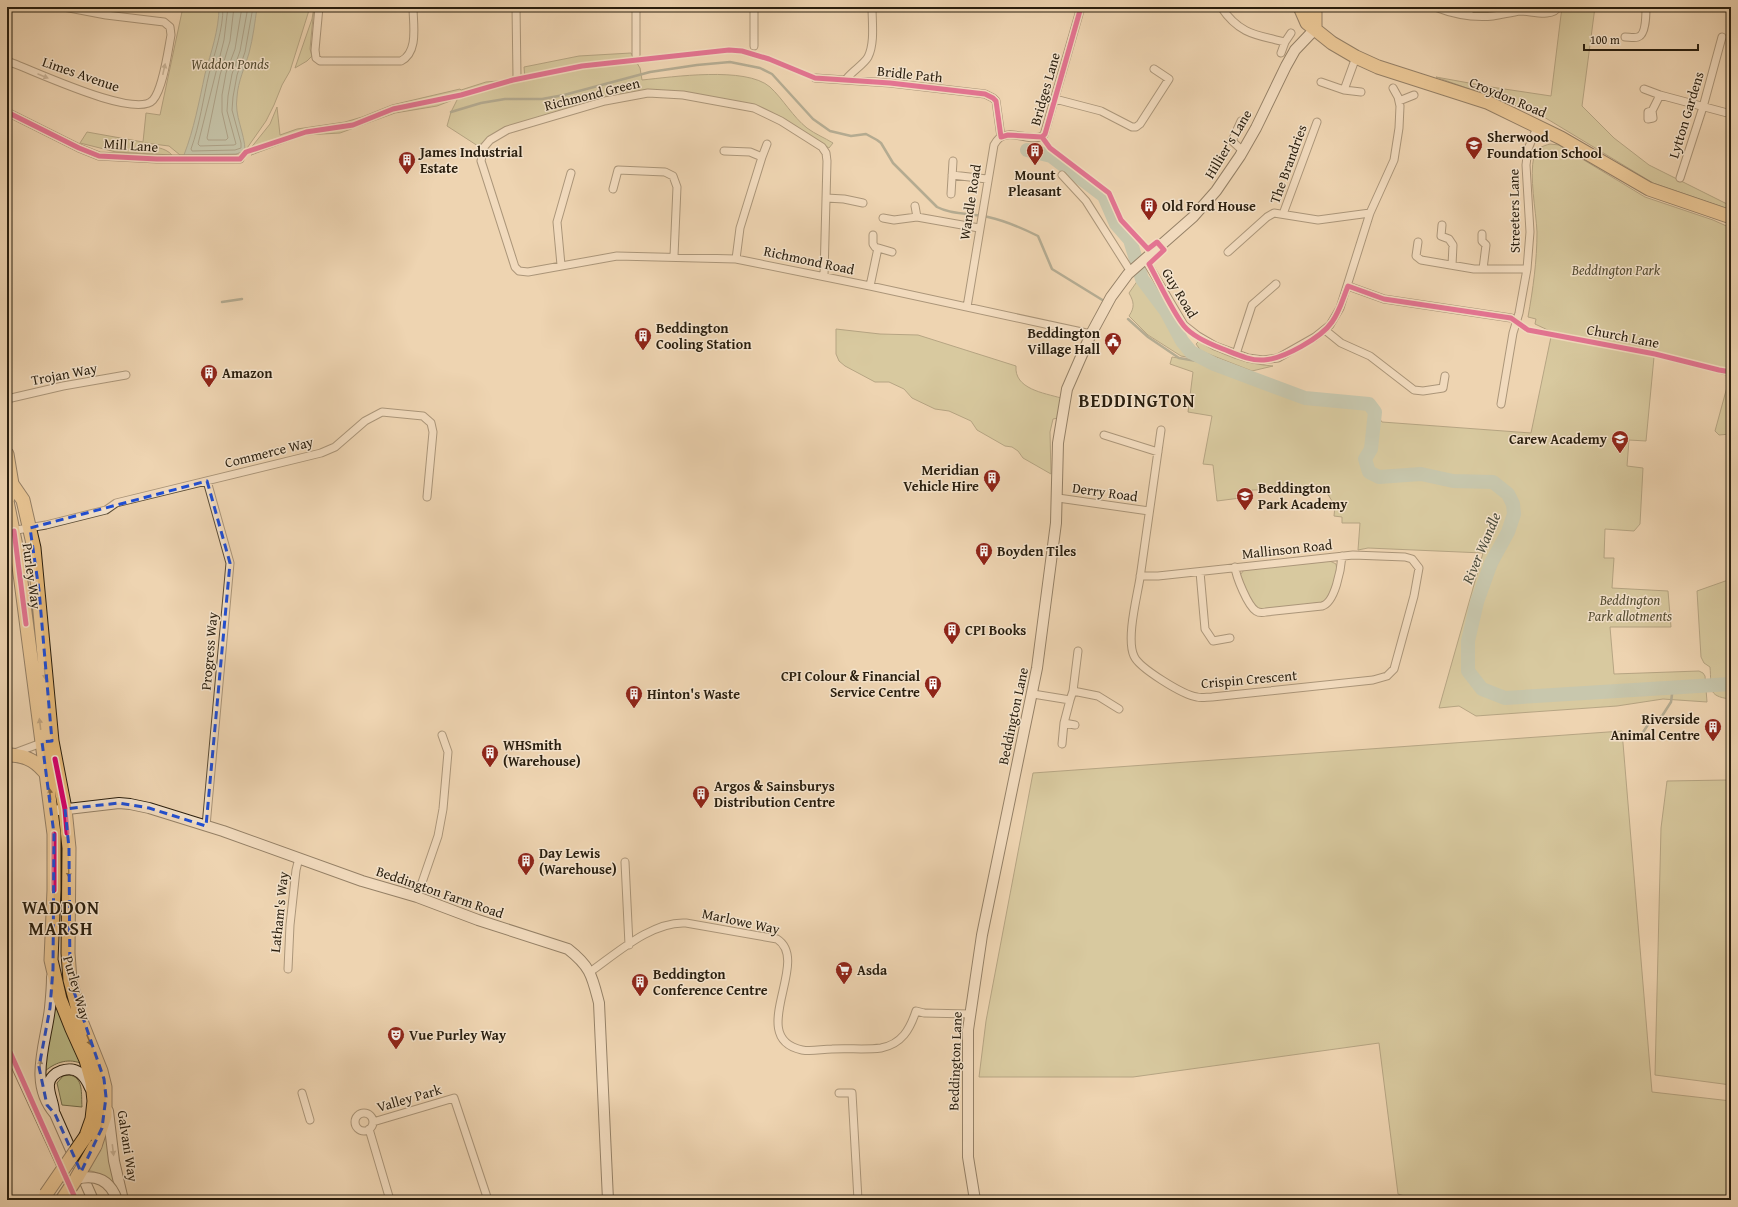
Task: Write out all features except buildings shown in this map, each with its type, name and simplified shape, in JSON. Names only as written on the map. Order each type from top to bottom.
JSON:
[{"type":"highway","name":"Croydon Road","points":[[1300,7],[1307,23],[1332,43],[1356,57],[1378,67],[1487,102],[1538,125],[1649,189],[1731,217]]},
{"type":"highway","points":[[1313,7],[1315,13],[1315,29]]},
{"type":"highway","name":"Purley Way","points":[[7,454],[12,484],[7,502],[10,531],[58,810],[54,838],[54,890],[51,960],[60,998],[100,1096],[103,1122],[95,1146],[76,1180],[62,1200]]},
{"type":"highway","name":"Purley Way","points":[[12,484],[23,500],[34,548],[39,590],[48,776],[69,848],[68,954],[70,980],[81,1021],[104,1079],[100,1096],[86,1136],[44,1197]]},
{"type":"highway","points":[[9,756],[22,756],[32,759],[48,776]]},
{"type":"street","name":"Limes Avenue","points":[[7,61],[63,85],[110,99],[142,105],[149,104],[154,99],[160,86],[171,35],[170,27],[164,22],[106,15],[64,7]]},
{"type":"street","points":[[319,7],[315,50],[316,58],[320,61],[401,61],[408,57],[412,50],[413,7]]},
{"type":"street","points":[[516,7],[517,77]]},
{"type":"street","points":[[636,7],[636,55]]},
{"type":"street","points":[[754,7],[754,46]]},
{"type":"street","points":[[846,80],[865,60],[869,53],[871,45],[872,7]]},
{"type":"street","name":"Bridges Lane","points":[[1002,137],[1008,135],[1042,137],[1055,99],[1081,7]]},
{"type":"street","points":[[1222,7],[1228,16],[1239,27],[1256,34],[1285,42]]},
{"type":"street","points":[[1435,7],[1448,12],[1490,16],[1520,12],[1552,13],[1557,10],[1558,7]]},
{"type":"street","points":[[1469,15],[1470,7]]},
{"type":"street","points":[[1625,36],[1638,37],[1641,35],[1646,21],[1646,7]]},
{"type":"street","name":"Hillier's Lane","points":[[1145,259],[1202,207],[1227,176],[1243,151],[1266,108],[1280,76],[1295,50],[1315,29]]},
{"type":"street","points":[[1281,53],[1285,42],[1291,33]]},
{"type":"street","name":"Lytton Gardens","points":[[1680,178],[1703,107],[1722,37]]},
{"type":"street","points":[[1344,90],[1356,57]]},
{"type":"street","points":[[1055,99],[1100,111],[1132,127],[1136,127],[1141,122],[1169,79],[1154,69]]},
{"type":"street","name":"Bridle Path","points":[[815,78],[985,94],[993,98],[997,104],[1002,137]]},
{"type":"street","points":[[1321,82],[1344,90],[1361,92]]},
{"type":"street","name":"Guy Road","points":[[1145,259],[1184,326],[1206,341],[1236,354],[1255,360],[1274,359],[1303,345],[1325,330],[1336,315],[1348,286],[1370,213],[1394,160],[1399,128],[1399,102],[1393,88]]},
{"type":"street","points":[[1644,89],[1660,95],[1731,114]]},
{"type":"street","name":"Richmond Green","points":[[519,271],[515,267],[481,161],[484,147],[490,140],[507,130],[617,98],[648,93],[670,93],[748,107],[771,116],[824,149],[827,161],[824,276]]},
{"type":"street","points":[[1399,102],[1414,95]]},
{"type":"street","points":[[1652,111],[1660,95]]},
{"type":"street","name":"Mill Lane","points":[[7,112],[79,148],[99,156],[152,159],[240,159]]},
{"type":"street","points":[[1241,122],[1232,141],[1243,151]]},
{"type":"street","name":"The Brandries","points":[[1283,214],[1317,122]]},
{"type":"street","name":"Streeters Lane","points":[[1501,404],[1514,320],[1527,269],[1530,232],[1526,165],[1528,149],[1538,125]]},
{"type":"street","name":"Wandle Road","points":[[967,307],[987,179],[994,145],[1002,137]]},
{"type":"street","points":[[736,259],[740,228],[766,144]]},
{"type":"street","points":[[724,151],[750,152],[762,157]]},
{"type":"street","points":[[951,194],[953,161]]},
{"type":"street","points":[[613,189],[618,170],[664,172],[673,176],[677,187],[674,256]]},
{"type":"street","points":[[561,265],[557,222],[571,173]]},
{"type":"street","points":[[952,175],[987,179]]},
{"type":"street","points":[[1062,176],[1086,201],[1131,272]]},
{"type":"street","points":[[826,198],[844,199],[863,203]]},
{"type":"street","points":[[915,206],[917,217]]},
{"type":"street","name":"The Brandries","points":[[1228,252],[1267,217],[1274,213],[1318,220],[1370,213]]},
{"type":"street","points":[[883,218],[894,220],[917,217],[980,226]]},
{"type":"street","points":[[1442,225],[1441,236],[1449,240],[1453,245],[1452,265]]},
{"type":"street","points":[[1482,234],[1482,241],[1486,245],[1483,269]]},
{"type":"street","points":[[873,235],[873,244],[875,247],[892,252]]},
{"type":"street","points":[[1418,242],[1416,253],[1418,258],[1452,265],[1483,269],[1527,269]]},
{"type":"street","points":[[870,286],[878,248]]},
{"type":"street","name":"Richmond Road","points":[[519,271],[528,272],[617,256],[674,256],[736,259],[824,276],[1090,334]]},
{"type":"street","name":"Beddington Lane","points":[[974,1200],[968,1156],[968,1030],[983,927],[1033,694],[1054,539],[1058,498],[1058,443],[1064,400],[1070,381],[1090,334],[1104,308],[1131,272],[1145,259]]},
{"type":"street","points":[[1236,354],[1252,304],[1276,284]]},
{"type":"street","points":[[1348,286],[1391,300],[1514,320]]},
{"type":"street","points":[[1325,330],[1341,343],[1370,356],[1414,390],[1423,391],[1443,388],[1445,376]]},
{"type":"street","name":"Trojan Way","points":[[7,399],[63,386],[126,375]]},
{"type":"street","name":"Commerce Way","points":[[10,531],[30,528],[106,510],[116,503],[321,454],[335,447],[370,417],[377,413],[388,412],[423,416],[431,423],[433,432],[427,497]]},
{"type":"street","name":"Crispin Crescent","points":[[1161,430],[1131,635],[1131,644],[1134,658],[1139,664],[1152,674],[1187,694],[1203,698],[1373,680],[1387,676],[1394,669],[1414,596],[1418,568]]},
{"type":"street","points":[[1104,435],[1158,452]]},
{"type":"street","name":"Progress Way","points":[[206,826],[230,563],[207,481]]},
{"type":"street","name":"Derry Road","points":[[1058,498],[1149,511]]},
{"type":"street","name":"Mallinson Road","points":[[1140,576],[1200,572],[1234,567],[1365,554],[1405,557],[1415,561],[1418,568]]},
{"type":"street","name":"Mallinson Road","points":[[1234,567],[1238,582],[1253,609],[1258,612],[1266,612],[1322,606],[1327,604],[1332,598],[1340,570],[1342,556]]},
{"type":"street","points":[[1200,572],[1205,629],[1212,641],[1230,638]]},
{"type":"street","points":[[1062,744],[1064,723],[1074,691],[1078,651]]},
{"type":"street","points":[[1074,691],[1098,696],[1118,709]]},
{"type":"street","points":[[1033,694],[1070,700]]},
{"type":"street","points":[[1064,723],[1075,725]]},
{"type":"street","points":[[417,897],[439,831],[448,752],[442,734]]},
{"type":"street","points":[[9,756],[47,742]]},
{"type":"street","name":"Beddington Farm Road","points":[[58,810],[108,804],[130,804],[148,808],[206,826],[362,881],[417,897],[478,920],[568,949],[578,957],[590,972],[599,1004],[608,1200]]},
{"type":"street","name":"Latham's Way","points":[[288,969],[291,917],[296,870],[299,858]]},
{"type":"street","points":[[625,862],[629,945]]},
{"type":"street","name":"Marlowe Way","points":[[590,972],[629,945],[660,927],[673,923],[686,923],[777,939],[783,943],[788,950],[789,956],[777,1024],[786,1042],[802,1050],[866,1049],[888,1046],[901,1039],[906,1034],[916,1011],[970,1014]]},
{"type":"street","points":[[53,969],[50,1008],[39,1067],[42,1092],[47,1105],[54,1114],[93,1200]]},
{"type":"street","points":[[54,1114],[49,1084],[54,1075],[59,1072],[69,1069],[79,1072],[100,1096]]},
{"type":"street","points":[[302,1093],[310,1120]]},
{"type":"street","points":[[839,1093],[852,1094],[858,1200]]},
{"type":"street","name":"Galvani Way","points":[[100,1096],[123,1200]]},
{"type":"street","name":"Valley Park","points":[[373,1122],[454,1098],[488,1200]]},
{"type":"street","points":[[365,1114],[370,1116],[373,1122],[369,1129],[364,1131],[359,1130],[356,1125],[356,1119],[359,1115],[365,1114]]},
{"type":"street","points":[[369,1129],[390,1200]]},
{"type":"street","points":[[76,1180],[89,1177],[100,1178],[108,1184],[117,1200]]},
{"type":"highlighted area","points":[[207,481],[230,563],[206,826],[149,808],[119,803],[65,809],[69,848],[70,980],[104,1079],[106,1097],[102,1128],[81,1172],[55,1114],[47,1105],[39,1067],[50,1008],[53,969],[54,834],[42,742],[52,741],[39,590],[30,528]]},
{"type":"green space","name":"Waddon Ponds","points":[[183,7],[310,7],[290,71],[266,121],[245,151],[236,154],[180,155],[169,146],[145,143],[166,150],[172,155],[116,152],[80,143],[87,132],[143,142],[146,113],[160,115]]},
{"type":"green space","points":[[314,7],[310,49],[312,56],[307,61],[295,68],[312,19]]},
{"type":"green space","points":[[1562,7],[1595,7],[1582,106],[1614,138],[1649,165],[1731,206],[1731,210],[1653,183],[1539,114],[1436,77],[1551,96]]},
{"type":"green space","points":[[631,53],[640,68],[642,80],[708,74],[744,77],[759,81],[770,87],[797,119],[807,128],[833,143],[829,148],[779,116],[757,107],[645,91],[494,134],[478,146],[447,126],[451,112],[458,98],[437,106],[395,113],[340,133],[305,135],[251,155],[272,145],[270,141],[250,149],[270,124],[277,107],[280,135],[297,129],[345,122],[392,105],[461,90],[486,82],[510,80],[510,82],[525,79],[524,67],[579,56]]},
{"type":"green space","points":[[1550,144],[1559,145],[1645,197],[1713,220],[1731,228],[1731,436],[1730,434],[1719,435],[1715,431],[1730,376],[1654,357],[1646,441],[1629,440],[1627,466],[1643,468],[1640,524],[1634,531],[1605,529],[1604,558],[1614,558],[1612,588],[1668,591],[1671,627],[1610,627],[1614,674],[1699,671],[1705,676],[1707,702],[1663,699],[1617,706],[1476,716],[1459,706],[1439,708],[1483,553],[1368,548],[1358,550],[1360,523],[1342,523],[1342,517],[1334,516],[1335,506],[1326,491],[1297,494],[1297,489],[1252,490],[1250,494],[1247,495],[1248,497],[1217,501],[1213,465],[1203,464],[1212,416],[1188,412],[1193,372],[1170,364],[1172,357],[1214,364],[1305,398],[1369,404],[1382,422],[1531,433],[1552,332],[1535,324],[1536,319],[1528,317],[1532,296],[1537,243],[1532,174],[1536,151]]},
{"type":"green space","points":[[1138,280],[1168,320],[1184,352],[1198,359],[1181,356],[1148,335],[1129,316],[1133,304],[1129,293]]},
{"type":"green space","points":[[836,329],[880,334],[918,335],[1016,366],[1017,374],[1025,385],[1039,392],[1061,398],[1058,418],[1053,419],[1050,432],[1051,474],[1023,458],[1018,451],[1012,447],[1005,446],[977,430],[971,421],[949,411],[935,409],[912,398],[904,389],[889,382],[875,382],[845,366],[839,361],[836,354]]},
{"type":"green space","points":[[1199,341],[1216,351],[1234,358],[1273,366],[1252,371],[1201,351],[1196,344]]},
{"type":"green space","points":[[1330,561],[1336,564],[1337,568],[1331,589],[1324,602],[1263,610],[1256,609],[1240,581],[1240,575],[1244,570]]},
{"type":"green space","points":[[1731,579],[1731,1085],[1655,1075],[1661,828],[1667,781],[1727,780],[1730,699],[1722,698],[1714,693],[1711,686],[1710,667],[1704,663],[1701,657],[1697,591]]},
{"type":"green space","points":[[1622,731],[1652,1092],[1731,1101],[1731,1200],[1418,1200],[1398,1194],[1379,1043],[1133,1077],[979,1077],[986,1021],[1033,773]]},
{"type":"green space","points":[[55,1009],[57,1009],[80,1063],[70,1061],[61,1062],[44,1072],[49,1039]]},
{"type":"green space","points":[[63,1076],[74,1076],[77,1079],[81,1087],[82,1107],[62,1105],[57,1083]]},
{"type":"green space","points":[[106,1134],[116,1190],[111,1182],[105,1177],[88,1170]]},
{"type":"water","name":"Waddon Ponds","points":[[219,7],[257,7],[254,30],[240,80],[236,104],[245,144],[245,151],[236,154],[184,155],[188,145],[214,41],[218,24]]},
{"type":"waterway","name":"River Wandle","points":[[451,112],[481,103],[505,99],[542,99],[564,95],[650,72],[697,65],[730,62],[760,68],[772,74],[813,119],[830,131],[851,136],[866,134],[881,143],[893,163],[937,207],[943,210],[962,214],[995,219],[1014,225],[1038,236],[1052,269],[1104,301]]},
{"type":"waterway","name":"River Wandle","points":[[1027,150],[1051,156],[1104,196],[1116,224],[1130,240],[1142,279],[1166,311],[1182,341],[1191,352],[1214,364],[1305,398],[1369,404],[1375,412],[1371,449],[1365,459],[1369,472],[1379,477],[1421,474],[1453,481],[1493,482],[1508,494],[1513,504],[1514,514],[1508,532],[1491,563],[1477,602],[1468,641],[1468,671],[1482,689],[1505,698],[1731,684]]},
{"type":"waterway","name":"River Wandle","points":[[222,302],[242,299]]},
{"type":"waterway","name":"River Wandle","points":[[1128,319],[1148,337],[1179,358],[1214,364]]},
{"type":"waterway","points":[[1638,740],[1651,720],[1662,716],[1671,702],[1673,687]]},
{"type":"tram line","points":[[7,1058],[72,1200]]},
{"type":"cycle path","points":[[1042,137],[1045,134],[1081,7]]},
{"type":"cycle path","points":[[7,112],[79,148],[99,156],[157,159],[240,159],[246,152],[306,132],[353,125],[393,109],[461,95],[513,80],[582,66],[729,50],[742,51],[769,59],[815,78],[890,83],[985,94],[996,101],[1001,137],[1008,135],[1042,137]]},
{"type":"cycle path","name":"Church Lane","points":[[1042,137],[1050,148],[1109,193],[1121,220],[1148,249],[1157,242],[1164,250],[1149,264],[1170,305],[1184,326],[1192,334],[1202,340],[1243,357],[1259,360],[1272,359],[1291,352],[1311,341],[1327,328],[1335,318],[1348,286],[1384,299],[1511,318],[1528,330],[1655,354],[1731,372]]},
{"type":"cycle path","points":[[14,531],[26,624]]},
{"type":"cycle path","points":[[55,759],[65,809],[67,833]]},
{"type":"cycle path","points":[[54,834],[54,890]]},
{"type":"cycle path","points":[[7,1053],[10,1052],[76,1200]]},
{"type":"place","name":"Sherwood Foundation School","points":[[1474,160]]},
{"type":"place","name":"Mount Pleasant","points":[[1035,166]]},
{"type":"place","name":"James Industrial Estate","points":[[407,175]]},
{"type":"place","name":"Old Ford House","points":[[1149,221]]},
{"type":"place","name":"Beddington Cooling Station","points":[[643,351]]},
{"type":"place","name":"Beddington Village Hall","points":[[1113,356]]},
{"type":"place","name":"Amazon","points":[[209,388]]},
{"type":"place","name":"Carew Academy","points":[[1620,454]]},
{"type":"place","name":"Meridian Vehicle Hire","points":[[992,493]]},
{"type":"place","name":"Beddington Park Academy","points":[[1245,511]]},
{"type":"place","name":"Boyden Tiles","points":[[984,566]]},
{"type":"place","name":"CPI Books","points":[[952,645]]},
{"type":"place","name":"CPI Colour & Financial Service Centre","points":[[933,699]]},
{"type":"place","name":"Hinton's Waste","points":[[634,709]]},
{"type":"place","name":"Riverside Animal Centre","points":[[1713,742]]},
{"type":"place","name":"WHSmith (Warehouse)","points":[[490,768]]},
{"type":"place","name":"Argos & Sainsburys Distribution Centre","points":[[701,809]]},
{"type":"place","name":"Day Lewis (Warehouse)","points":[[526,876]]},
{"type":"place","name":"Asda","points":[[844,985]]},
{"type":"place","name":"Beddington Conference Centre","points":[[640,997]]},
{"type":"place","name":"Vue Purley Way","points":[[396,1050]]},
{"type":"district","name":"BEDDINGTON","points":[[1137,400]]},
{"type":"district","name":"WADDON MARSH","points":[[61,917]]},
{"type":"park label","name":"Beddington Park","points":[[1616,270]]},
{"type":"park label","name":"Beddington Park allotments","points":[[1630,608]]}]
